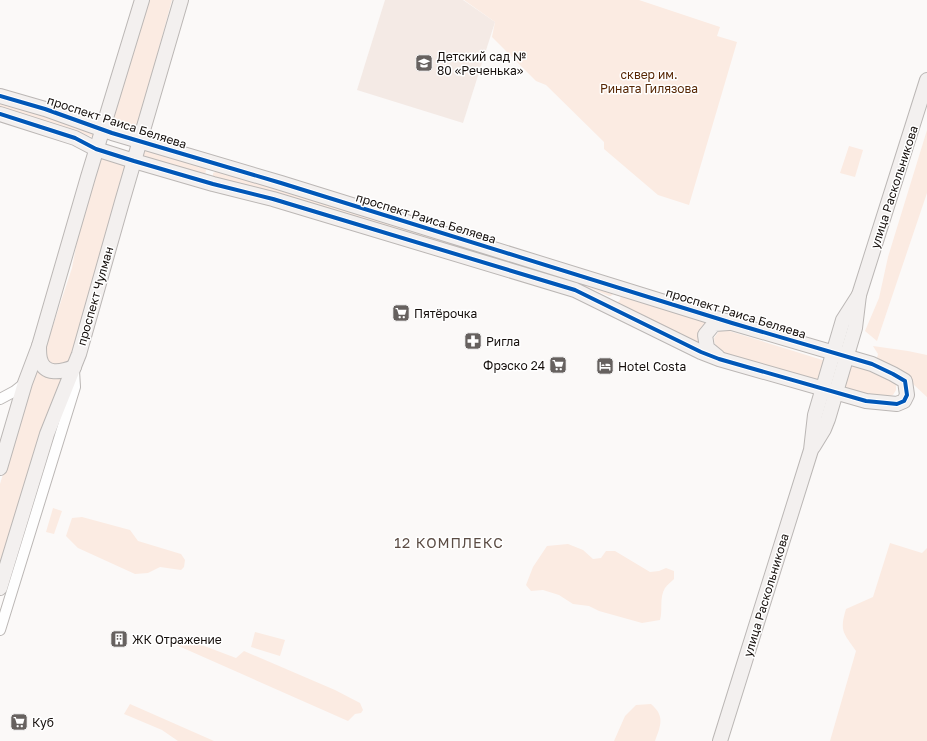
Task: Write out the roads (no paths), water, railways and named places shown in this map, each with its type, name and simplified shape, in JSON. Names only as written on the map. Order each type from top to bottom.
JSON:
[{"type":"street","points":[[0,468],[25,383],[39,346],[96,149],[142,0]]},
{"type":"street","name":"проспект Чулман","points":[[0,588],[47,434],[79,354],[139,141],[181,0]]},
{"type":"street","name":"улица Раскольникова","points":[[720,741],[811,450],[815,415],[829,391],[840,355],[855,328],[859,295],[927,80]]},
{"type":"street","name":"проспект Раиса Беляева","points":[[0,96],[45,109],[139,141],[222,165],[732,323],[877,366],[905,381],[907,395],[904,401],[897,404],[886,404],[866,401],[829,391]]},
{"type":"street","points":[[0,114],[76,138],[96,149],[134,161],[213,184],[273,199],[574,290],[701,352],[719,359],[829,391]]},
{"type":"street","points":[[213,184],[209,174],[214,167],[222,165]]},
{"type":"street","points":[[604,304],[613,302],[616,299],[616,291],[614,286]]},
{"type":"street","points":[[719,359],[707,348],[705,335],[714,324],[732,323]]},
{"type":"street","points":[[0,630],[75,387],[74,368],[64,372],[57,372],[51,371],[44,367],[40,361],[39,346]]},
{"type":"street","points":[[0,399],[15,391],[25,383]]},
{"type":"place","name":"Детский сад № 80 «Реченька»","points":[[424,63]]},
{"type":"place","name":"Пятёрочка","points":[[401,313]]},
{"type":"place","name":"Ригла","points":[[473,341]]},
{"type":"place","name":"Фрэско 24","points":[[558,365]]},
{"type":"place","name":"Hotel Costa","points":[[605,366]]},
{"type":"place","name":"ЖК Отражение","points":[[119,639]]},
{"type":"place","name":"Куб","points":[[19,722]]},
{"type":"district","name":"12 КОМПЛЕКС","points":[[449,542]]},
{"type":"park label","name":"сквер им. Рината Гилязова","points":[[649,81]]}]
